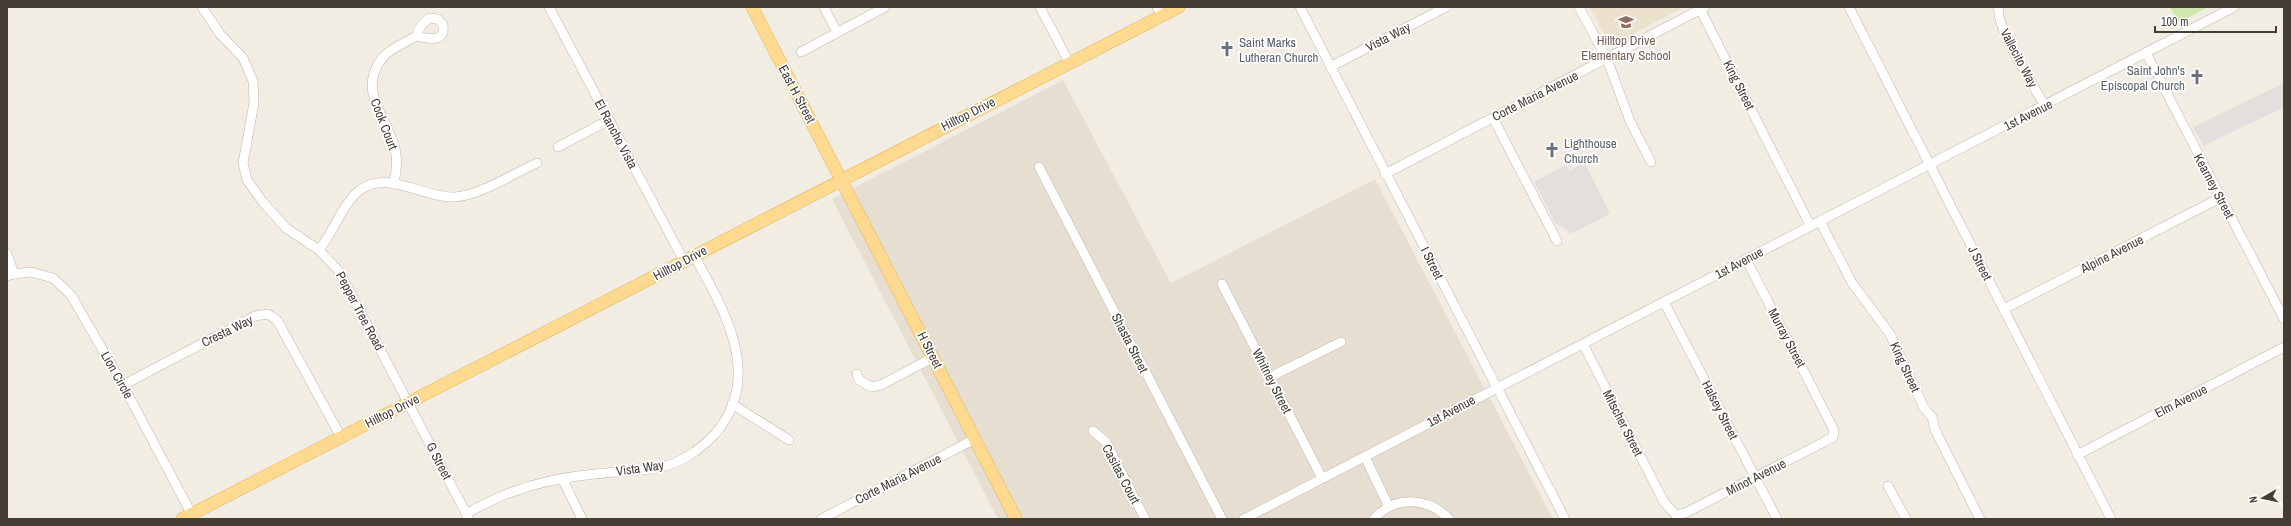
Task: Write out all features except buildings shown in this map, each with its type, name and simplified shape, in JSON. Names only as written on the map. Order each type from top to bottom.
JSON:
[{"type":"main road","name":"East H Street","points":[[752,7],[842,180]]},
{"type":"main road","name":"Hilltop Drive","points":[[186,516],[962,117],[1070,64],[1160,12],[1179,7]]},
{"type":"main road","name":"H Street","points":[[842,180],[1016,519]]},
{"type":"street","name":"Pepper Tree Road","points":[[202,7],[220,34],[243,58],[253,81],[254,103],[243,163],[247,180],[262,201],[286,228],[319,250],[339,271],[408,402]]},
{"type":"street","name":"El Rancho Vista","points":[[549,7],[609,120],[689,258]]},
{"type":"street","points":[[824,7],[838,32]]},
{"type":"street","points":[[801,52],[885,7]]},
{"type":"street","points":[[1040,7],[1070,64]]},
{"type":"street","name":"I Street","points":[[1300,7],[1385,174],[1565,519]]},
{"type":"street","name":"Vista Way","points":[[1330,67],[1446,7]]},
{"type":"street","points":[[1579,7],[1607,59],[1628,117],[1651,162]]},
{"type":"street","name":"J Street","points":[[1849,7],[2111,519]]},
{"type":"street","name":"1st Avenue","points":[[1244,519],[1810,225],[1930,166],[2234,7]]},
{"type":"street","name":"Corte Maria Avenue","points":[[1385,174],[1702,8]]},
{"type":"street","name":"King Street","points":[[1702,8],[1810,225]]},
{"type":"street","name":"Vallecito Way","points":[[1996,8],[2008,41],[2045,106]]},
{"type":"street","name":"Cook Court","points":[[394,184],[396,155],[393,141],[374,100],[374,77],[384,57],[417,36]]},
{"type":"street","name":"Kearney Street","points":[[2146,53],[2284,319]]},
{"type":"street","points":[[1493,118],[1558,241]]},
{"type":"street","points":[[558,146],[609,120]]},
{"type":"street","points":[[319,250],[329,238],[346,207],[359,191],[379,182],[394,184],[434,195],[454,197],[474,194],[537,163]]},
{"type":"street","name":"Shasta Street","points":[[1039,167],[1222,519]]},
{"type":"street","name":"Alpine Avenue","points":[[2004,309],[2220,198]]},
{"type":"street","name":"King Street","points":[[1820,221],[1852,283],[1890,334],[1924,408],[1932,417],[1935,430],[1980,519]]},
{"type":"street","name":"Lion Circle","points":[[7,254],[10,275],[31,272],[53,278],[71,295],[123,385],[186,516]]},
{"type":"street","name":"Vista Way","points":[[468,516],[510,492],[562,478],[651,468],[671,464],[694,452],[708,441],[724,422],[732,404],[739,375],[734,341],[724,314],[689,258]]},
{"type":"street","name":"Murray Street","points":[[1746,259],[1828,418]]},
{"type":"street","name":"Whitney Street","points":[[1222,284],[1322,478]]},
{"type":"street","name":"Halsey Street","points":[[1664,302],[1776,519]]},
{"type":"street","name":"Cresta Way","points":[[123,385],[255,316],[268,314],[278,320],[341,437]]},
{"type":"street","points":[[1270,377],[1341,342]]},
{"type":"street","name":"Mitscher Street","points":[[1583,344],[1664,502]]},
{"type":"street","name":"Elm Avenue","points":[[2078,455],[2284,347]]},
{"type":"street","points":[[857,374],[859,380],[870,387],[881,385],[934,357]]},
{"type":"street","name":"G Street","points":[[408,402],[468,516]]},
{"type":"street","points":[[732,404],[789,440]]},
{"type":"street","name":"Minot Avenue","points":[[1664,502],[1676,515],[1685,513],[1755,478],[1833,437],[1834,430],[1828,418]]},
{"type":"street","name":"Casitas Court","points":[[1093,431],[1106,442],[1144,519]]},
{"type":"street","name":"Corte Maria Avenue","points":[[820,519],[975,439]]},
{"type":"street","points":[[1365,457],[1389,506]]},
{"type":"street","points":[[562,478],[582,519]]},
{"type":"street","points":[[1888,486],[1906,519]]},
{"type":"street","points":[[1374,519],[1389,506],[1404,502],[1419,502],[1438,510],[1449,519]]},
{"type":"shaded area","name":"Hilltop Drive Elementary School","points":[[1589,7],[1685,7],[1611,45]]},
{"type":"shaded area","points":[[1063,80],[1171,283],[1375,179],[1553,519],[998,519],[832,199]]},
{"type":"shaded area","points":[[2284,83],[2284,107],[2203,146],[2193,127]]},
{"type":"shaded area","points":[[1584,162],[1610,214],[1570,234],[1566,229],[1556,224],[1534,182],[1566,165],[1570,171]]},
{"type":"green space","points":[[2170,7],[2208,7],[2178,23]]},
{"type":"place","name":"Hilltop Drive Elementary School","points":[[1626,22]]},
{"type":"place","name":"Saint Marks Lutheran Church","points":[[1227,49]]},
{"type":"place","name":"Saint John's Episcopal Church","points":[[2197,77]]},
{"type":"place","name":"Lighthouse Church","points":[[1552,150]]}]
